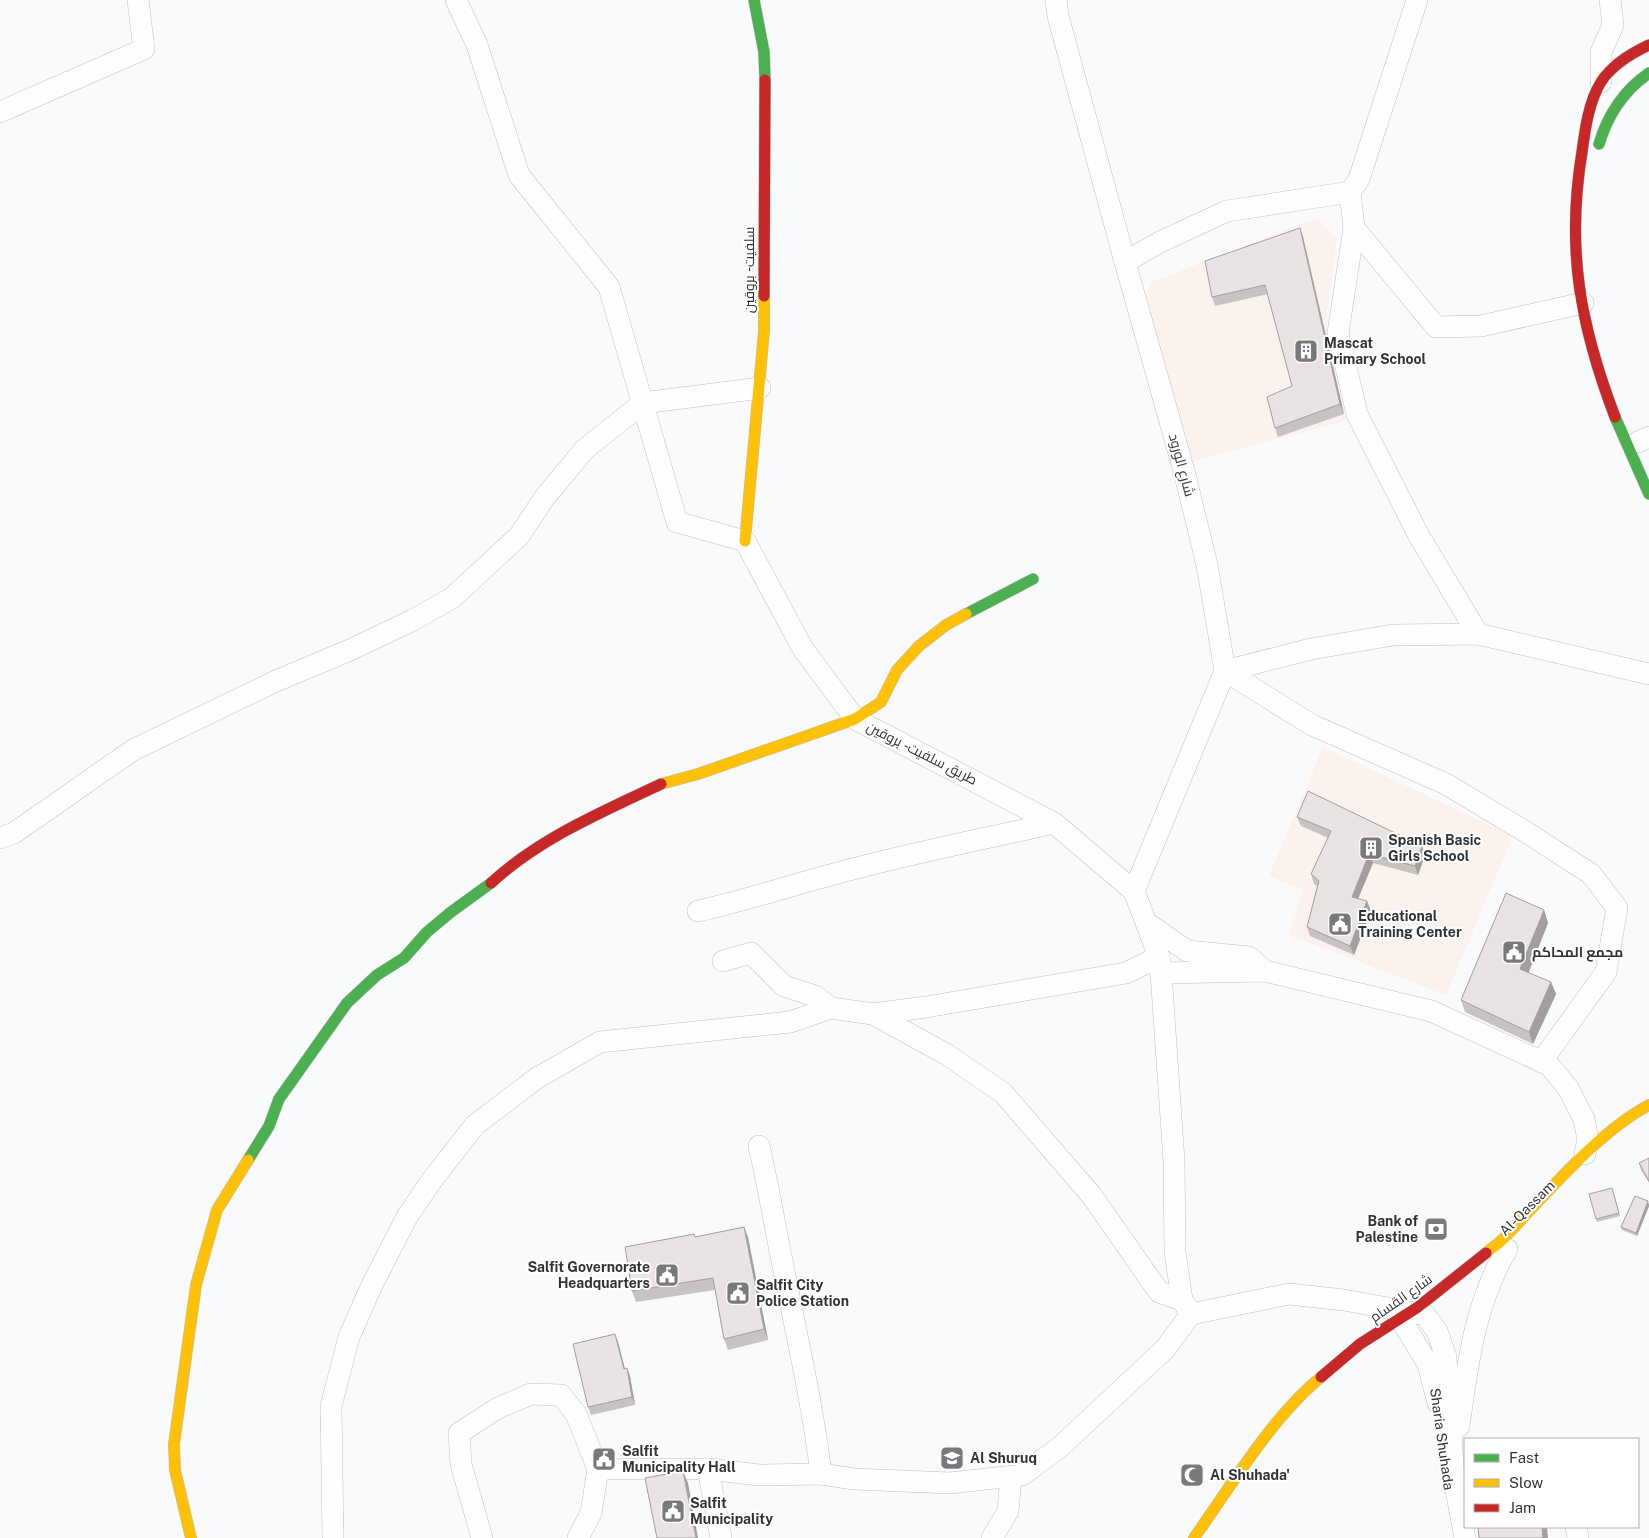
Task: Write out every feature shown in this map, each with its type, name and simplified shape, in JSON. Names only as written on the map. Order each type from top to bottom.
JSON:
[{"type":"main road","name":"سلفيت - بروقين","points":[[745,541],[764,332],[766,129],[764,52],[754,0]]},
{"type":"main road","points":[[1649,45],[1632,54],[1601,82],[1588,120],[1578,172],[1574,222],[1582,303],[1597,366],[1627,448],[1649,494]]},
{"type":"main road","points":[[1596,159],[1602,133],[1613,107],[1632,85],[1649,74]]},
{"type":"main road","points":[[1641,437],[1649,466]]},
{"type":"main road","points":[[191,1538],[175,1470],[174,1444],[196,1285],[217,1210],[269,1126],[279,1099],[347,1003],[377,975],[404,958],[427,932],[451,912],[485,889],[509,867],[574,825],[669,780],[698,774],[855,718],[881,702],[897,670],[919,646],[946,625],[1033,579]]},
{"type":"main road","name":"شارع القسام","points":[[1205,1538],[1279,1437],[1313,1396],[1500,1242],[1598,1153],[1617,1126],[1649,1104]]},
{"type":"main road","name":"Al-Qassam","points":[[1410,1318],[1507,1249],[1553,1204]]},
{"type":"main road","name":"شارع القسام","points":[[1194,1538],[1272,1430],[1306,1389],[1360,1344],[1410,1318]]},
{"type":"street","points":[[0,112],[144,49],[138,0]]},
{"type":"street","points":[[456,0],[478,45],[519,175],[609,287],[677,522],[745,541]]},
{"type":"street","name":"شارع الورود","points":[[1056,0],[1058,16],[1184,471],[1207,565],[1226,672]]},
{"type":"street","points":[[1125,262],[1160,242],[1227,211],[1350,192],[1360,179],[1417,0]]},
{"type":"street","points":[[1601,82],[1601,52],[1613,25],[1610,0]]},
{"type":"street","points":[[1350,192],[1354,228],[1338,333],[1357,414],[1419,536],[1478,634]]},
{"type":"street","points":[[1354,228],[1436,327],[1481,326],[1582,303]]},
{"type":"street","points":[[0,838],[14,833],[133,750],[276,681],[350,650],[413,620],[452,598],[519,536],[546,497],[585,449],[643,403],[760,388]]},
{"type":"street","name":"طريق سلفيت - بروقين","points":[[745,541],[803,649],[855,718],[1054,824],[1134,891]]},
{"type":"street","points":[[1226,672],[1311,649],[1393,635],[1478,634],[1649,674]]},
{"type":"street","points":[[598,1469],[708,1469],[759,1475],[820,1474],[854,1479],[950,1483],[1022,1475],[1060,1447],[1165,1349],[1187,1307],[1175,1252],[1174,1161],[1160,965],[1134,891],[1226,672]]},
{"type":"street","points":[[1226,672],[1312,725],[1446,784],[1591,874],[1617,908],[1606,972],[1541,1062]]},
{"type":"street","points":[[698,911],[750,899],[789,885],[858,868],[1054,824]]},
{"type":"street","points":[[1146,922],[1187,951],[1249,957],[1265,972]]},
{"type":"street","points":[[723,960],[751,953],[784,986],[815,996],[830,1008]]},
{"type":"street","points":[[333,1538],[331,1406],[349,1337],[372,1285],[407,1217],[432,1180],[475,1125],[538,1078],[600,1042],[790,1022],[830,1008],[873,1014],[1126,973],[1160,965],[1265,972],[1431,1011],[1541,1062],[1558,1074],[1577,1102],[1586,1130],[1598,1153]]},
{"type":"street","points":[[873,1014],[946,1054],[1003,1093],[1092,1196],[1159,1292],[1187,1307],[1290,1294],[1344,1300],[1410,1318]]},
{"type":"street","points":[[759,1146],[771,1195],[785,1276],[814,1415],[820,1474]]},
{"type":"street","points":[[1454,1481],[1456,1441],[1477,1320],[1488,1284],[1507,1249]]},
{"type":"street","name":"Sharia Shuhada","points":[[1410,1318],[1437,1331],[1446,1356],[1454,1481],[1465,1538]]},
{"type":"street","name":"Sharia Shuhada","points":[[1410,1318],[1436,1390],[1442,1451],[1458,1538]]},
{"type":"street","points":[[482,1538],[461,1464],[459,1433],[498,1408],[531,1394],[561,1395],[576,1414],[598,1469],[591,1513],[578,1538]]},
{"type":"street","points":[[708,1469],[721,1538]]},
{"type":"street","points":[[992,1538],[1008,1511],[1011,1476]]},
{"type":"shaded area","points":[[1317,218],[1337,240],[1326,320],[1346,421],[1193,461],[1145,297],[1152,282]]},
{"type":"shaded area","points":[[1323,747],[1513,836],[1446,995],[1289,935],[1303,890],[1269,876]]},
{"type":"building","name":"Mascat Primary School","points":[[1300,228],[1340,404],[1275,428],[1267,397],[1292,386],[1265,285],[1212,297],[1205,261]]},
{"type":"building","points":[[1308,791],[1422,846],[1415,866],[1369,854],[1352,897],[1367,901],[1350,946],[1307,927],[1319,881],[1311,874],[1331,831],[1297,817]]},
{"type":"building","name":"مجمع المحاكم","points":[[1506,893],[1544,910],[1520,969],[1551,982],[1529,1032],[1461,1000]]},
{"type":"building","points":[[1649,1158],[1649,1181],[1639,1163]]},
{"type":"building","points":[[1612,1188],[1619,1213],[1596,1219],[1589,1194]]},
{"type":"building","points":[[1635,1196],[1648,1201],[1636,1233],[1621,1227]]},
{"type":"building","points":[[744,1227],[764,1329],[724,1339],[713,1278],[632,1291],[625,1247],[694,1234],[695,1237]]},
{"type":"building","points":[[615,1334],[624,1369],[627,1368],[632,1397],[588,1407],[573,1344]]},
{"type":"building","name":"Salfit Municipality","points":[[683,1471],[696,1538],[657,1538],[645,1478]]},
{"type":"building","points":[[1478,1528],[1542,1528],[1543,1538],[1479,1538]]},
{"type":"traffic: fast","points":[[754,0],[764,52],[765,80]]},
{"type":"traffic: fast","points":[[1599,144],[1612,113],[1624,95],[1649,73]]},
{"type":"traffic: fast","points":[[1615,417],[1649,494]]},
{"type":"traffic: fast","points":[[966,614],[1033,579]]},
{"type":"traffic: fast","points":[[248,1160],[269,1126],[279,1099],[347,1003],[377,975],[404,958],[427,932],[491,883]]},
{"type":"traffic: slow","points":[[745,541],[764,331],[764,296]]},
{"type":"traffic: slow","points":[[661,784],[698,774],[855,719],[881,702],[897,670],[919,646],[946,625],[966,614]]},
{"type":"traffic: slow","points":[[1486,1253],[1501,1241],[1552,1186],[1590,1149],[1629,1117],[1649,1105]]},
{"type":"traffic: slow","points":[[191,1538],[175,1470],[174,1444],[196,1285],[217,1210],[248,1160]]},
{"type":"traffic: slow","points":[[1194,1538],[1269,1432],[1303,1393],[1321,1377]]},
{"type":"traffic: jam","points":[[1615,417],[1593,350],[1579,286],[1575,221],[1577,187],[1586,125],[1591,106],[1601,82],[1616,65],[1649,45]]},
{"type":"traffic: jam","points":[[764,296],[765,80]]},
{"type":"traffic: jam","points":[[491,883],[530,852],[551,839],[661,784]]},
{"type":"traffic: jam","points":[[1321,1377],[1360,1344],[1418,1307],[1486,1253]]},
{"type":"place","name":"Mascat Primary School","points":[[1306,351]]},
{"type":"place","name":"Spanish Basic Girls School","points":[[1371,848]]},
{"type":"place","name":"Educational Training Center","points":[[1340,924]]},
{"type":"place","name":"مجمع المحاكم","points":[[1514,952]]},
{"type":"place","name":"Bank of Palestine","points":[[1436,1229]]},
{"type":"place","name":"Salfit Governorate Headquarters","points":[[667,1275]]},
{"type":"place","name":"Salfit City Police Station","points":[[738,1293]]},
{"type":"place","name":"Al Shuruq","points":[[952,1458]]},
{"type":"place","name":"Salfit Municipality Hall","points":[[604,1459]]},
{"type":"place","name":"Al Shuhada'","points":[[1192,1475]]},
{"type":"place","name":"Salfit Municipality","points":[[673,1511]]}]
